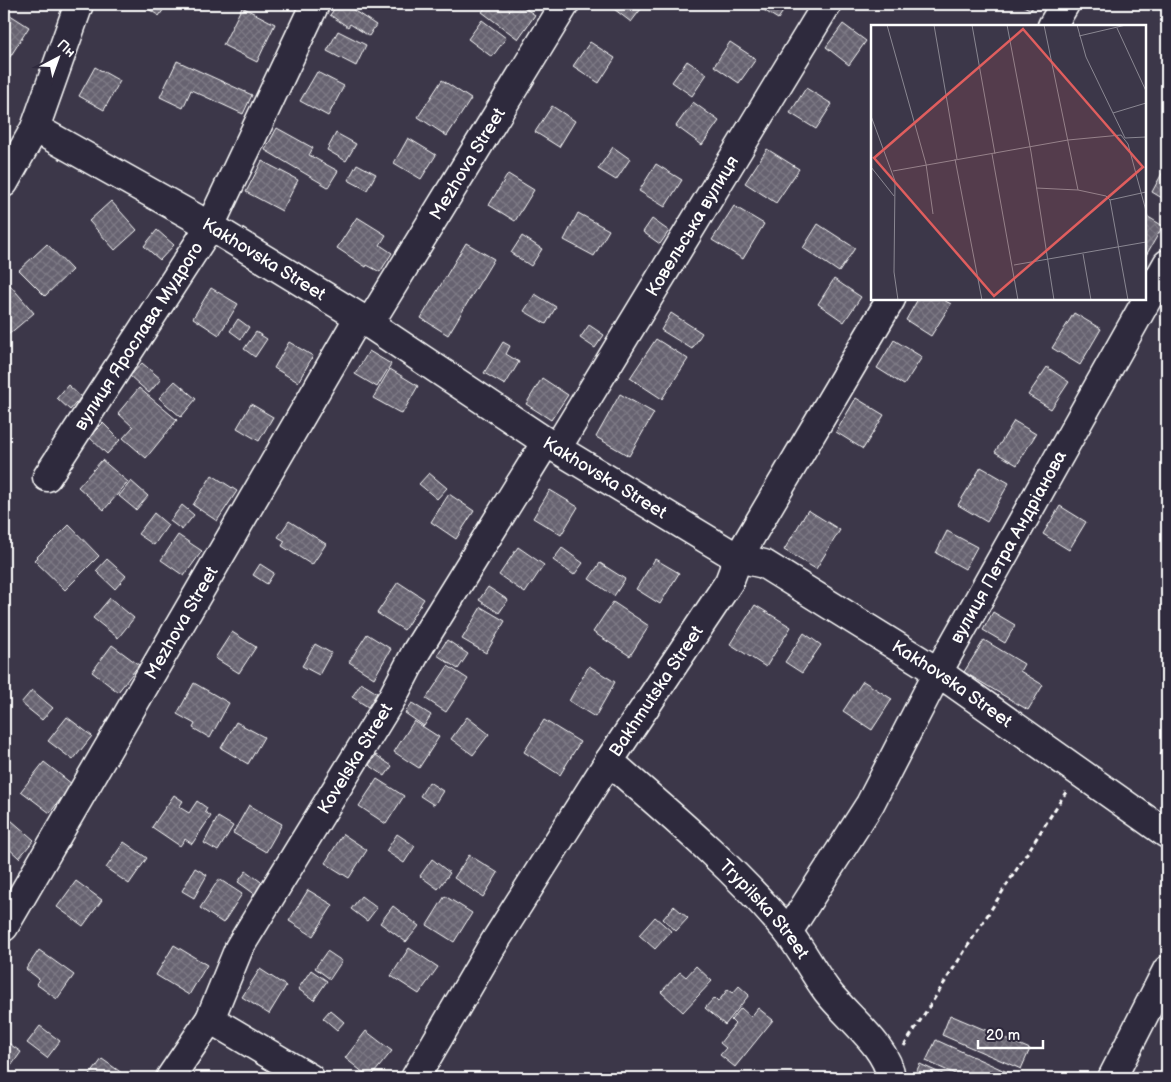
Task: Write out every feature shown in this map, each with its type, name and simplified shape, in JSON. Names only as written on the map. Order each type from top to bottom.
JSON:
[{"type":"street","points":[[4,183],[35,128],[79,4]]},
{"type":"street","name":"вулиця Ярослава Мудрого","points":[[47,477],[210,226],[315,4]]},
{"type":"street","name":"Mezhova Street","points":[[4,927],[364,321],[565,4]]},
{"type":"street","name":"Ковельська вулиця","points":[[552,445],[827,4]]},
{"type":"street","points":[[1053,25],[1065,4]]},
{"type":"street","name":"Kakhovska Street","points":[[35,128],[210,226],[364,321],[552,445],[738,558],[764,564],[938,672],[1167,834]]},
{"type":"street","name":"вулиця Петра Андріанова","points":[[788,932],[870,804],[938,672],[1167,264]]},
{"type":"street","name":"Bakhmutska Street","points":[[415,1078],[492,946],[609,762],[729,582],[738,558],[890,300]]},
{"type":"street","name":"Kovelska Street","points":[[170,1078],[210,1019],[239,948],[392,698],[416,652],[552,445]]},
{"type":"street","name":"Trypilska Street","points":[[609,762],[704,844],[788,932],[827,991],[872,1041],[891,1073]]},
{"type":"street","points":[[1112,1078],[1167,970]]},
{"type":"street","points":[[210,1019],[310,1078]]},
{"type":"path","points":[[891,1073],[1080,771]]},
{"type":"building","points":[[141,4],[163,4],[166,6],[159,16]]},
{"type":"building","points":[[338,4],[344,4],[376,25],[369,36],[350,24],[348,27],[330,15]]},
{"type":"building","points":[[488,4],[519,4],[535,15],[518,39],[482,12]]},
{"type":"building","points":[[612,4],[645,4],[631,22],[610,6]]},
{"type":"building","points":[[754,4],[788,4],[778,19]]},
{"type":"building","points":[[1020,4],[1035,4],[1031,10]]},
{"type":"building","points":[[242,7],[275,24],[257,62],[223,45]]},
{"type":"building","points":[[4,11],[29,27],[10,57],[4,53]]},
{"type":"building","points":[[482,20],[506,38],[492,57],[468,39]]},
{"type":"building","points":[[843,24],[866,41],[849,65],[826,47]]},
{"type":"building","points":[[338,31],[366,45],[356,66],[327,51]]},
{"type":"building","points":[[590,42],[615,58],[599,83],[573,66]]},
{"type":"building","points":[[730,42],[756,59],[739,83],[714,66]]},
{"type":"building","points":[[177,61],[252,95],[243,114],[191,90],[183,108],[160,97]]},
{"type":"building","points":[[687,61],[707,74],[692,96],[672,82]]},
{"type":"building","points":[[95,67],[120,81],[104,110],[79,96]]},
{"type":"building","points":[[317,72],[344,86],[328,116],[300,101]]},
{"type":"building","points":[[442,80],[471,99],[447,136],[418,117]]},
{"type":"building","points":[[806,88],[832,104],[816,129],[790,113]]},
{"type":"building","points":[[693,102],[719,121],[702,145],[676,126]]},
{"type":"building","points":[[552,106],[575,121],[559,147],[535,132]]},
{"type":"building","points":[[277,128],[313,148],[309,155],[338,171],[328,187],[265,150]]},
{"type":"building","points":[[336,133],[356,144],[346,161],[327,150]]},
{"type":"building","points":[[408,138],[436,155],[421,179],[394,163]]},
{"type":"building","points":[[613,147],[630,159],[616,180],[598,169]]},
{"type":"building","points":[[767,149],[799,169],[776,203],[745,183]]},
{"type":"building","points":[[262,161],[298,180],[282,211],[246,192]]},
{"type":"building","points":[[357,164],[376,174],[367,190],[348,180]]},
{"type":"building","points":[[656,164],[682,180],[665,207],[639,191]]},
{"type":"building","points":[[1167,164],[1167,201],[1152,192]]},
{"type":"building","points":[[508,174],[534,190],[515,221],[489,205]]},
{"type":"building","points":[[111,201],[137,230],[115,250],[89,221]]},
{"type":"building","points":[[734,206],[764,224],[743,259],[712,240]]},
{"type":"building","points":[[578,213],[609,230],[594,256],[564,240]]},
{"type":"building","points":[[1146,216],[1163,226],[1146,255]]},
{"type":"building","points":[[357,217],[386,235],[380,245],[392,253],[380,272],[367,265],[366,267],[337,248]]},
{"type":"building","points":[[652,219],[669,231],[660,244],[643,232]]},
{"type":"building","points":[[818,224],[855,248],[839,272],[803,248]]},
{"type":"building","points":[[157,230],[174,245],[160,260],[144,246]]},
{"type":"building","points":[[522,236],[542,249],[531,266],[511,253]]},
{"type":"building","points":[[466,243],[494,259],[448,335],[421,318]]},
{"type":"building","points":[[47,244],[72,270],[45,296],[19,270]]},
{"type":"building","points":[[4,278],[34,313],[8,335],[4,329]]},
{"type":"building","points":[[834,279],[861,297],[844,322],[818,304]]},
{"type":"building","points":[[211,288],[238,304],[219,335],[193,318]]},
{"type":"building","points":[[535,294],[556,307],[546,324],[524,311]]},
{"type":"building","points":[[917,300],[944,300],[951,304],[931,336],[906,320]]},
{"type":"building","points":[[671,313],[702,333],[692,349],[661,330]]},
{"type":"building","points":[[1074,313],[1101,329],[1080,365],[1052,348]]},
{"type":"building","points":[[238,319],[249,327],[241,339],[230,331]]},
{"type":"building","points":[[589,325],[604,335],[595,348],[580,338]]},
{"type":"building","points":[[256,332],[267,339],[255,357],[244,349]]},
{"type":"building","points":[[656,339],[688,359],[662,399],[630,378]]},
{"type":"building","points":[[894,340],[922,357],[904,385],[877,368]]},
{"type":"building","points":[[289,342],[313,356],[298,382],[274,368]]},
{"type":"building","points":[[503,342],[510,346],[506,354],[519,362],[505,385],[484,373]]},
{"type":"building","points":[[369,351],[391,364],[377,387],[355,374]]},
{"type":"building","points":[[142,363],[161,379],[149,393],[130,376]]},
{"type":"building","points":[[1047,367],[1069,382],[1051,409],[1028,395]]},
{"type":"building","points":[[390,369],[418,386],[402,414],[373,398]]},
{"type":"building","points":[[542,378],[568,395],[551,420],[526,404]]},
{"type":"building","points":[[175,381],[196,399],[181,417],[159,398]]},
{"type":"building","points":[[68,385],[81,397],[70,410],[57,398]]},
{"type":"building","points":[[139,388],[177,420],[146,458],[123,438],[133,427],[118,413]]},
{"type":"building","points":[[620,394],[654,413],[629,456],[596,437]]},
{"type":"building","points":[[856,398],[884,415],[863,449],[836,432]]},
{"type":"building","points":[[251,404],[273,417],[259,441],[237,428]]},
{"type":"building","points":[[1014,421],[1036,434],[1017,465],[995,452]]},
{"type":"building","points":[[103,423],[120,440],[107,454],[89,437]]},
{"type":"building","points":[[102,460],[128,482],[104,510],[78,487]]},
{"type":"building","points":[[981,467],[1009,483],[987,522],[958,505]]},
{"type":"building","points":[[429,473],[447,488],[437,499],[419,484]]},
{"type":"building","points":[[212,475],[237,491],[217,521],[193,505]]},
{"type":"building","points":[[131,481],[148,496],[136,510],[119,496]]},
{"type":"building","points":[[550,490],[578,507],[561,535],[533,518]]},
{"type":"building","points":[[449,494],[474,511],[456,539],[431,522]]},
{"type":"building","points":[[182,505],[194,515],[182,530],[170,521]]},
{"type":"building","points":[[1060,506],[1086,522],[1069,550],[1043,534]]},
{"type":"building","points":[[808,510],[840,530],[816,569],[784,550]]},
{"type":"building","points":[[154,513],[168,525],[154,545],[138,534]]},
{"type":"building","points":[[289,521],[326,544],[312,565],[282,546],[285,541],[278,537]]},
{"type":"building","points":[[69,525],[99,556],[65,590],[34,560]]},
{"type":"building","points":[[947,531],[977,547],[965,569],[936,553]]},
{"type":"building","points":[[178,535],[202,551],[184,576],[161,560]]},
{"type":"building","points":[[518,547],[544,565],[525,593],[499,575]]},
{"type":"building","points":[[562,548],[583,563],[574,575],[553,560]]},
{"type":"building","points":[[107,559],[126,576],[115,589],[96,571]]},
{"type":"building","points":[[655,559],[679,573],[660,604],[636,589]]},
{"type":"building","points":[[600,563],[625,579],[614,596],[589,579]]},
{"type":"building","points":[[260,564],[274,573],[267,584],[253,575]]},
{"type":"building","points":[[398,582],[424,599],[404,630],[377,613]]},
{"type":"building","points":[[488,587],[508,600],[499,613],[479,600]]},
{"type":"building","points":[[110,598],[134,618],[118,638],[93,618]]},
{"type":"building","points":[[613,602],[649,626],[630,656],[593,632]]},
{"type":"building","points":[[755,605],[791,627],[766,667],[730,644]]},
{"type":"building","points":[[481,607],[505,621],[486,653],[462,639]]},
{"type":"building","points":[[993,612],[1015,625],[1005,643],[983,630]]},
{"type":"building","points":[[232,632],[256,647],[239,673],[215,658]]},
{"type":"building","points":[[804,633],[821,645],[802,673],[785,662]]},
{"type":"building","points":[[367,634],[391,649],[374,678],[349,662]]},
{"type":"building","points":[[447,640],[468,654],[458,669],[437,655]]},
{"type":"building","points":[[984,640],[1024,664],[1020,671],[1043,685],[1028,710],[964,672]]},
{"type":"building","points":[[315,644],[331,653],[319,675],[302,666]]},
{"type":"building","points":[[112,645],[139,665],[118,692],[92,672]]},
{"type":"building","points":[[448,666],[468,679],[446,712],[426,699]]},
{"type":"building","points":[[589,666],[615,682],[595,717],[569,701]]},
{"type":"building","points":[[863,681],[892,699],[872,730],[843,711]]},
{"type":"building","points":[[194,683],[229,703],[210,738],[193,728],[195,724],[177,714]]},
{"type":"building","points":[[361,683],[377,693],[368,707],[352,697]]},
{"type":"building","points":[[32,690],[53,708],[42,720],[21,703]]},
{"type":"building","points":[[412,703],[431,715],[424,726],[405,713]]},
{"type":"building","points":[[67,717],[92,736],[73,760],[48,741]]},
{"type":"building","points":[[467,717],[489,734],[473,755],[451,739]]},
{"type":"building","points":[[544,720],[580,742],[560,775],[524,752]]},
{"type":"building","points":[[414,721],[439,737],[419,768],[394,752]]},
{"type":"building","points":[[236,722],[264,737],[248,764],[221,748]]},
{"type":"building","points":[[1167,741],[1167,759],[1160,755]]},
{"type":"building","points":[[376,755],[392,766],[385,776],[369,765]]},
{"type":"building","points":[[44,762],[72,784],[50,813],[21,791]]},
{"type":"building","points":[[377,779],[404,796],[386,824],[359,806]]},
{"type":"building","points":[[429,782],[443,791],[434,805],[420,796]]},
{"type":"building","points":[[174,795],[183,801],[179,807],[189,813],[197,801],[207,808],[205,812],[211,816],[192,844],[185,839],[180,846],[152,827]]},
{"type":"building","points":[[249,805],[282,824],[266,852],[233,833]]},
{"type":"building","points":[[4,814],[34,840],[19,858],[4,844]]},
{"type":"building","points":[[218,817],[233,826],[218,851],[204,843]]},
{"type":"building","points":[[343,834],[367,850],[349,878],[325,863]]},
{"type":"building","points":[[397,834],[415,846],[404,863],[386,851]]},
{"type":"building","points":[[124,842],[147,858],[129,884],[106,868]]},
{"type":"building","points":[[469,855],[498,873],[483,897],[454,878]]},
{"type":"building","points":[[432,859],[450,873],[438,889],[420,876]]},
{"type":"building","points":[[195,868],[207,875],[194,898],[182,891]]},
{"type":"building","points":[[246,871],[264,884],[256,895],[238,882]]},
{"type":"building","points":[[219,879],[242,894],[223,923],[200,908]]},
{"type":"building","points":[[76,881],[102,900],[83,926],[57,907]]},
{"type":"building","points":[[308,890],[333,905],[313,936],[289,921]]},
{"type":"building","points":[[361,896],[377,908],[367,921],[351,909]]},
{"type":"building","points":[[445,896],[472,913],[454,942],[427,925]]},
{"type":"building","points":[[393,906],[419,926],[406,942],[380,923]]},
{"type":"building","points":[[674,906],[688,918],[676,931],[663,919]]},
{"type":"building","points":[[655,917],[671,931],[655,949],[639,935]]},
{"type":"building","points":[[174,945],[207,965],[189,995],[156,975]]},
{"type":"building","points":[[409,948],[438,967],[419,994],[391,976]]},
{"type":"building","points":[[39,950],[74,975],[57,999],[36,984],[39,979],[26,969]]},
{"type":"building","points":[[327,951],[342,961],[330,979],[315,968]]},
{"type":"building","points":[[696,966],[712,981],[683,1012],[661,992],[680,972],[686,977]]},
{"type":"building","points":[[260,969],[286,986],[269,1014],[242,997]]},
{"type":"building","points":[[311,970],[327,981],[314,1000],[298,989]]},
{"type":"building","points":[[739,986],[749,995],[725,1025],[705,1008],[714,998],[718,1002],[728,989],[733,993]]},
{"type":"building","points":[[741,1008],[751,1017],[758,1008],[773,1020],[735,1067],[720,1055],[726,1048],[720,1043],[735,1024],[731,1020]]},
{"type":"building","points":[[330,1010],[344,1022],[337,1030],[323,1018]]},
{"type":"building","points":[[950,1015],[1030,1049],[1021,1069],[942,1035]]},
{"type":"building","points":[[40,1026],[60,1041],[47,1058],[27,1043]]},
{"type":"building","points":[[366,1031],[392,1051],[370,1078],[345,1058]]},
{"type":"building","points":[[4,1040],[21,1052],[4,1076]]},
{"type":"building","points":[[936,1040],[1014,1075],[1012,1078],[964,1078],[926,1061]]},
{"type":"building","points":[[102,1059],[129,1078],[88,1078]]},
{"type":"building","points":[[920,1064],[951,1078],[913,1078]]}]
